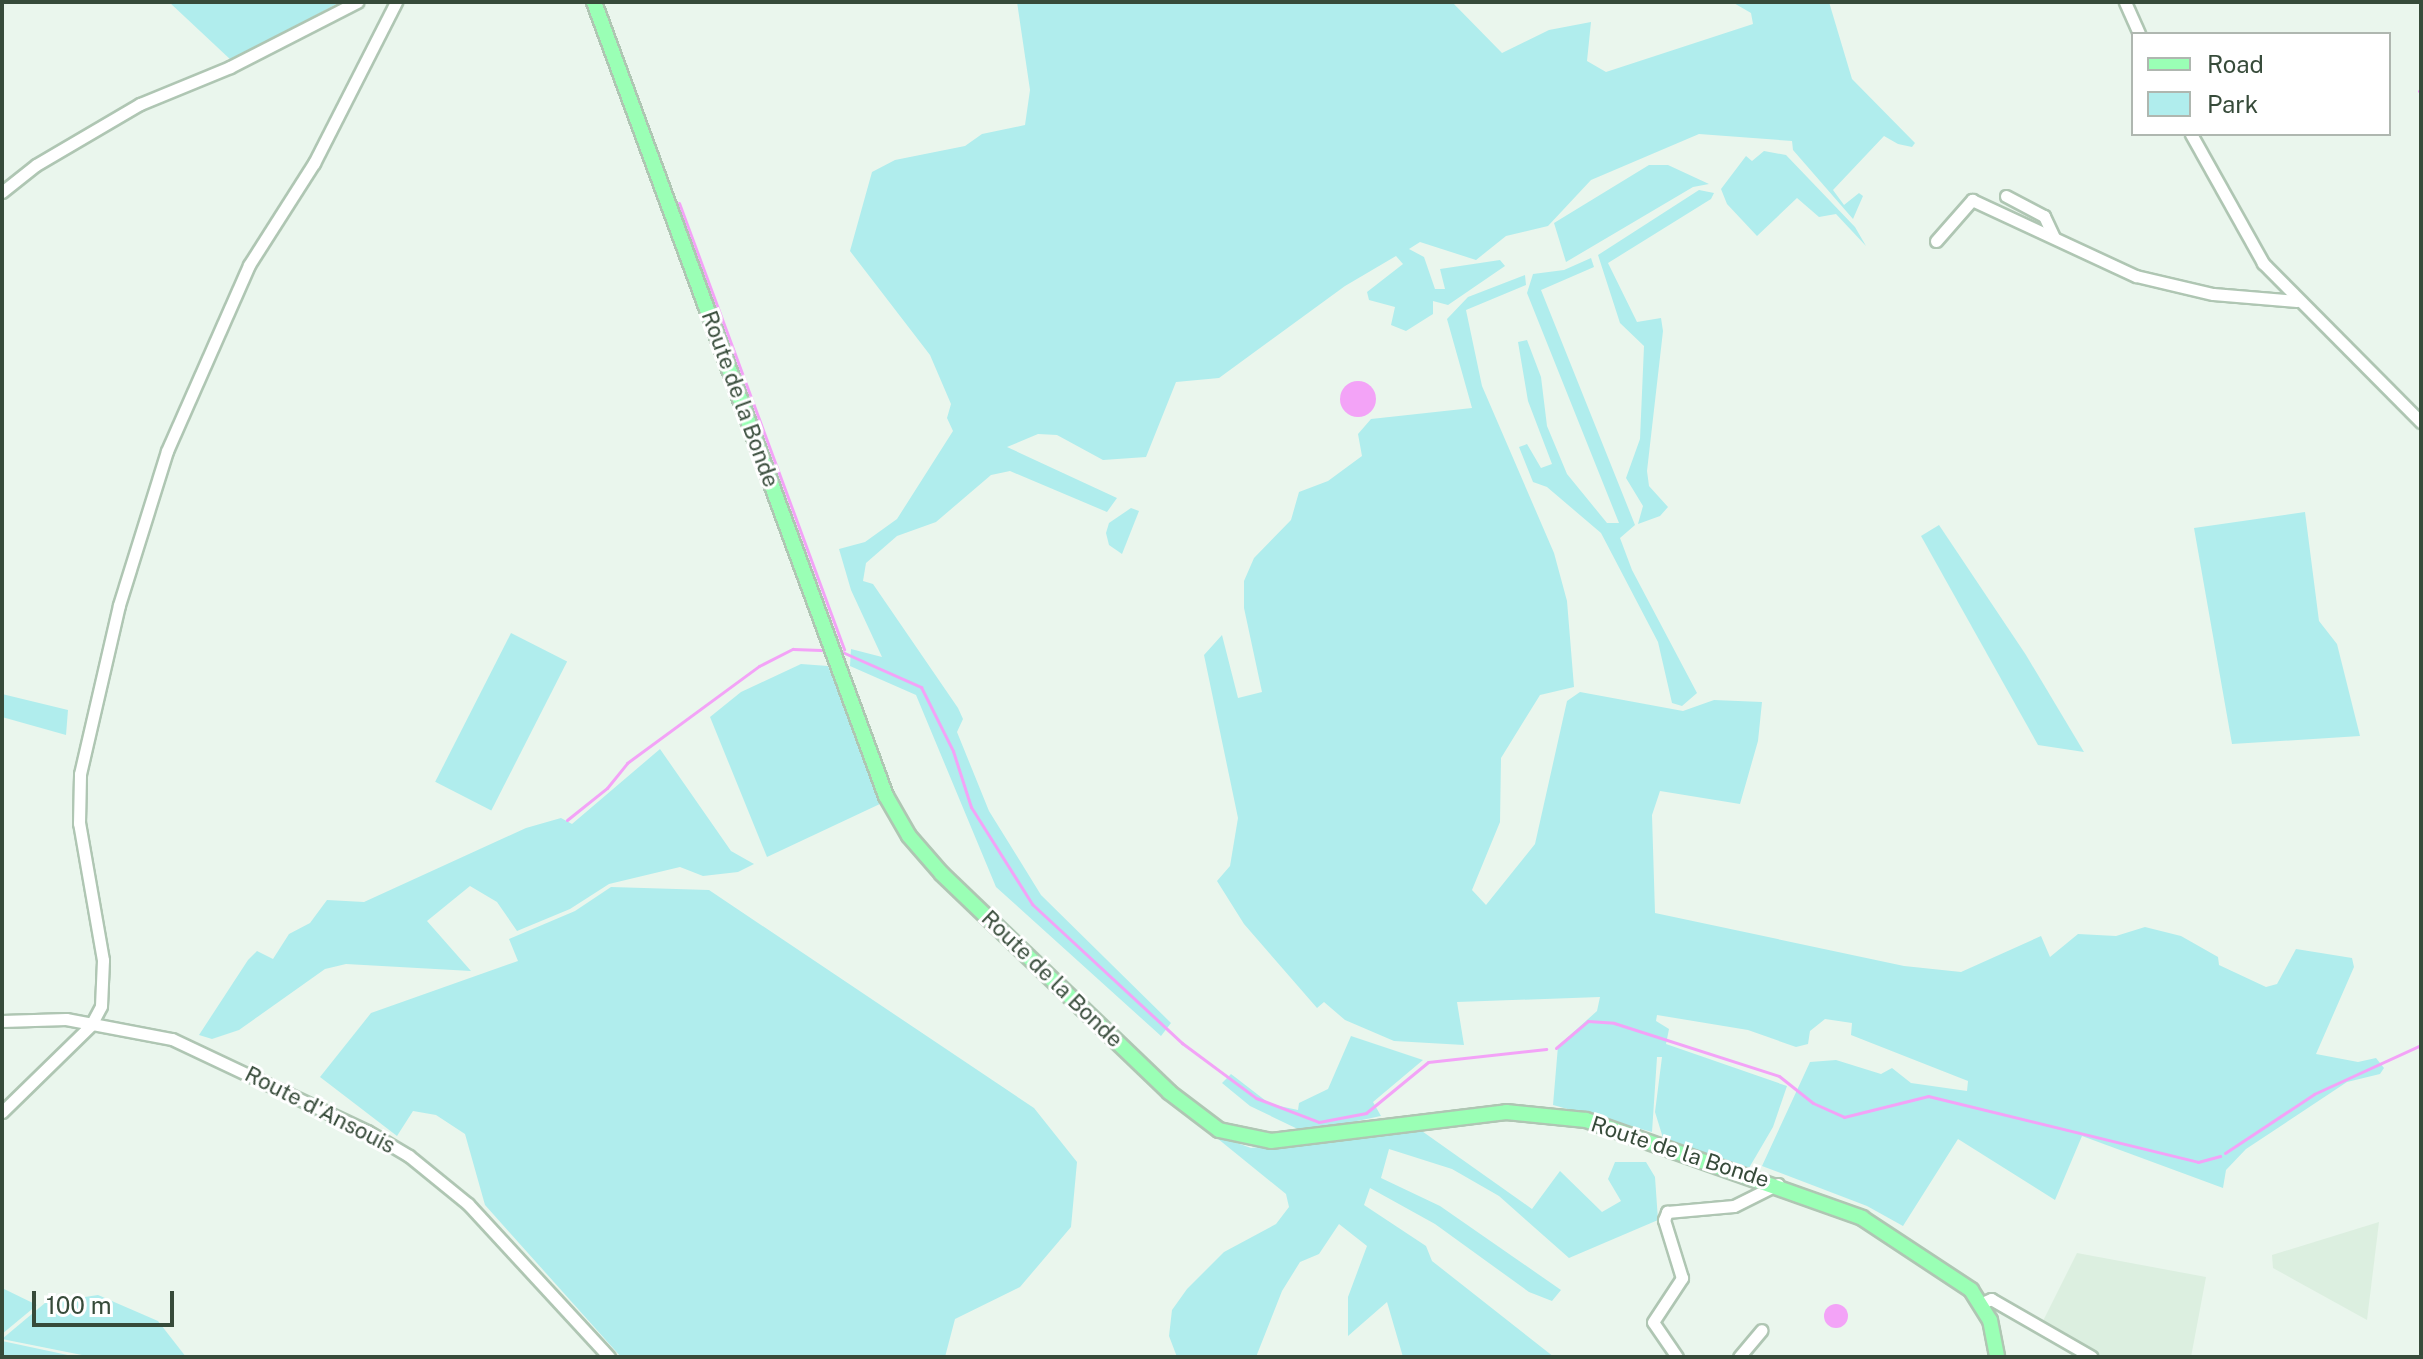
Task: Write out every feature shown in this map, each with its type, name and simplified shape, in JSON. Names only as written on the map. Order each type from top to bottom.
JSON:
[{"type":"main road","name":"Route de la Bonde","points":[[594,2],[886,796],[909,836],[964,896],[1209,1124],[1234,1136],[1271,1141],[1506,1112],[1548,1113],[1586,1120],[1778,1184],[1874,1225],[1946,1270],[1982,1303],[1990,1320],[1997,1357]]},
{"type":"street","points":[[2,192],[36,165],[140,104],[230,67],[357,2]]},
{"type":"street","points":[[2,1112],[94,1021],[103,971],[79,823],[80,774],[119,605],[171,441],[256,254],[314,163],[396,2]]},
{"type":"street","points":[[2125,2],[2138,32]]},
{"type":"street","points":[[2192,136],[2263,263],[2297,301],[2421,422]]},
{"type":"street","points":[[2006,196],[2044,216],[2054,237]]},
{"type":"street","points":[[1936,241],[1972,200],[2106,263],[2170,286],[2297,301]]},
{"type":"street","name":"Route d'Ansouis","points":[[2,1021],[94,1021],[200,1049],[409,1156],[468,1204],[609,1357]]},
{"type":"street","points":[[1677,1357],[1653,1322],[1682,1278],[1664,1220],[1667,1212],[1734,1206],[1778,1184]]},
{"type":"street","points":[[1982,1303],[1991,1299],[2092,1357]]},
{"type":"street","points":[[1990,1320],[2002,1305]]},
{"type":"street","points":[[1739,1357],[1762,1330]]},
{"type":"shaded area","points":[[1358,381],[1370,387],[1376,399],[1370,411],[1358,417],[1346,411],[1340,399],[1346,387]]},
{"type":"shaded area","points":[[2379,1222],[2367,1320],[2273,1268],[2272,1255]]},
{"type":"shaded area","points":[[2077,1253],[2206,1277],[2191,1357],[2104,1357],[2042,1323]]},
{"type":"shaded area","points":[[1836,1304],[1845,1307],[1848,1316],[1845,1325],[1836,1328],[1827,1325],[1824,1316],[1827,1307]]},
{"type":"green space","points":[[169,2],[340,2],[232,61]]},
{"type":"green space","points":[[1017,2],[1452,2],[1502,53],[1549,30],[1591,22],[1587,61],[1606,72],[1753,24],[1751,13],[1732,2],[1829,2],[1852,79],[1915,143],[1912,147],[1898,144],[1884,136],[1833,190],[1844,205],[1859,193],[1863,196],[1853,219],[1793,150],[1792,141],[1699,134],[1591,180],[1548,226],[1506,236],[1476,260],[1420,242],[1409,249],[1424,257],[1435,289],[1445,289],[1440,269],[1500,260],[1505,266],[1448,305],[1433,301],[1433,314],[1406,331],[1391,325],[1395,307],[1369,300],[1367,292],[1403,264],[1396,256],[1345,286],[1219,378],[1176,382],[1146,457],[1103,460],[1057,435],[1038,434],[1007,447],[1117,498],[1107,512],[1010,471],[991,475],[936,522],[897,536],[866,563],[863,581],[873,584],[958,708],[963,719],[957,732],[989,811],[1041,895],[1171,1023],[1161,1036],[996,887],[916,695],[850,666],[851,649],[882,657],[851,590],[839,549],[865,542],[897,519],[953,431],[947,418],[951,404],[930,355],[850,251],[872,172],[895,160],[965,146],[982,134],[1025,125],[1030,90]]},
{"type":"green space","points":[[1764,151],[1786,155],[1855,227],[1866,246],[1836,214],[1819,217],[1797,198],[1757,236],[1727,204],[1721,189],[1746,156],[1752,161]]},
{"type":"green space","points":[[1649,165],[1668,165],[1709,184],[1693,187],[1566,262],[1554,223]]},
{"type":"green space","points":[[1699,190],[1714,193],[1711,199],[1608,263],[1637,322],[1661,318],[1663,331],[1647,471],[1649,486],[1668,507],[1660,516],[1638,524],[1643,506],[1626,478],[1640,439],[1644,346],[1620,323],[1598,255]]},
{"type":"green space","points":[[1591,258],[1594,267],[1541,290],[1635,525],[1620,538],[1632,570],[1697,693],[1682,706],[1672,703],[1658,642],[1601,533],[1547,487],[1533,482],[1519,447],[1527,444],[1541,468],[1552,464],[1528,401],[1518,342],[1527,340],[1541,377],[1547,426],[1567,474],[1607,523],[1619,523],[1527,293],[1533,274],[1564,270]]},
{"type":"green space","points":[[1525,275],[1526,285],[1466,310],[1482,386],[1554,553],[1567,601],[1574,687],[1540,695],[1501,758],[1500,822],[1472,890],[1486,905],[1535,844],[1567,701],[1580,692],[1683,711],[1714,700],[1762,702],[1758,741],[1740,804],[1660,791],[1652,815],[1655,913],[1904,966],[1961,972],[2041,936],[2050,957],[2078,934],[2116,936],[2145,927],[2181,936],[2218,957],[2219,965],[2266,987],[2277,984],[2296,949],[2352,958],[2354,967],[2316,1054],[2358,1062],[2376,1058],[2384,1068],[2380,1074],[2347,1082],[2246,1149],[2226,1170],[2223,1188],[2082,1136],[2055,1200],[1958,1139],[1903,1226],[1867,1206],[1762,1166],[1810,1062],[1836,1060],[1881,1074],[1892,1068],[1911,1083],[1967,1091],[1968,1081],[1851,1035],[1852,1023],[1825,1019],[1810,1031],[1808,1044],[1796,1047],[1748,1030],[1657,1015],[1656,1021],[1669,1029],[1666,1044],[1787,1086],[1773,1127],[1749,1168],[1663,1138],[1655,1112],[1662,1057],[1657,1057],[1652,1132],[1553,1105],[1558,1046],[1597,1011],[1600,997],[1457,1002],[1464,1045],[1394,1041],[1345,1020],[1324,1002],[1317,1008],[1244,924],[1217,881],[1230,866],[1238,818],[1204,655],[1222,635],[1238,698],[1262,692],[1244,608],[1244,581],[1254,558],[1291,520],[1299,492],[1328,481],[1362,456],[1358,434],[1371,419],[1472,408],[1447,319],[1468,297]]},
{"type":"green space","points":[[1131,508],[1139,511],[1122,554],[1109,545],[1106,533],[1109,523]]},
{"type":"green space","points":[[2305,512],[2319,621],[2337,644],[2360,736],[2232,744],[2194,528]]},
{"type":"green space","points":[[1939,525],[2026,655],[2084,752],[2038,745],[1921,536]]},
{"type":"green space","points":[[511,633],[567,662],[491,810],[435,782]]},
{"type":"green space","points":[[801,664],[828,666],[882,803],[767,857],[710,717],[741,692]]},
{"type":"green space","points":[[2,694],[68,710],[66,735],[2,717]]},
{"type":"green space","points":[[660,749],[731,851],[754,864],[738,872],[703,876],[680,867],[609,884],[570,909],[517,931],[497,902],[470,886],[427,921],[471,971],[346,964],[325,969],[239,1030],[212,1039],[199,1035],[248,960],[257,951],[273,959],[289,934],[310,923],[327,900],[364,902],[526,828],[561,818],[572,824]]},
{"type":"green space","points":[[611,887],[709,890],[1034,1108],[1077,1162],[1071,1227],[1020,1287],[955,1319],[945,1357],[621,1357],[485,1205],[465,1134],[436,1115],[413,1111],[397,1136],[320,1077],[371,1013],[518,961],[509,939],[575,911]]},
{"type":"green space","points":[[1351,1036],[1423,1060],[1373,1102],[1381,1116],[1304,1132],[1250,1106],[1222,1083],[1231,1074],[1270,1104],[1298,1110],[1299,1103],[1328,1089]]},
{"type":"green space","points":[[1419,1129],[1532,1209],[1560,1171],[1602,1212],[1621,1201],[1608,1179],[1615,1162],[1646,1162],[1655,1177],[1658,1220],[1569,1258],[1499,1196],[1452,1169],[1389,1149],[1381,1178],[1440,1206],[1561,1290],[1552,1301],[1529,1292],[1435,1224],[1370,1188],[1364,1205],[1426,1246],[1432,1261],[1554,1357],[1403,1357],[1387,1302],[1348,1336],[1348,1297],[1367,1246],[1339,1224],[1319,1254],[1300,1262],[1282,1291],[1256,1357],[1177,1357],[1169,1336],[1172,1310],[1187,1289],[1224,1252],[1276,1224],[1289,1207],[1286,1194],[1212,1134],[1251,1148]]},
{"type":"green space","points":[[2,1288],[37,1305],[2,1334]]},
{"type":"green space","points":[[98,1295],[158,1321],[186,1357],[92,1357],[2,1339],[45,1303]]},
{"type":"green space","points":[[2,1341],[77,1357],[2,1357]]},
{"type":"waterway","points":[[679,203],[844,650]]},
{"type":"waterway","points":[[567,820],[607,788],[627,763],[759,666],[793,649],[828,650]]},
{"type":"waterway","points":[[840,651],[921,687],[953,751],[971,807],[1032,904],[1182,1043],[1256,1098],[1319,1122],[1366,1113],[1428,1062],[1546,1049]]},
{"type":"waterway","points":[[1556,1048],[1588,1021],[1614,1023],[1779,1076],[1813,1103],[1844,1117],[1928,1096],[2198,1162],[2220,1156]]},
{"type":"waterway","points":[[2225,1153],[2314,1094],[2421,1045]]}]
